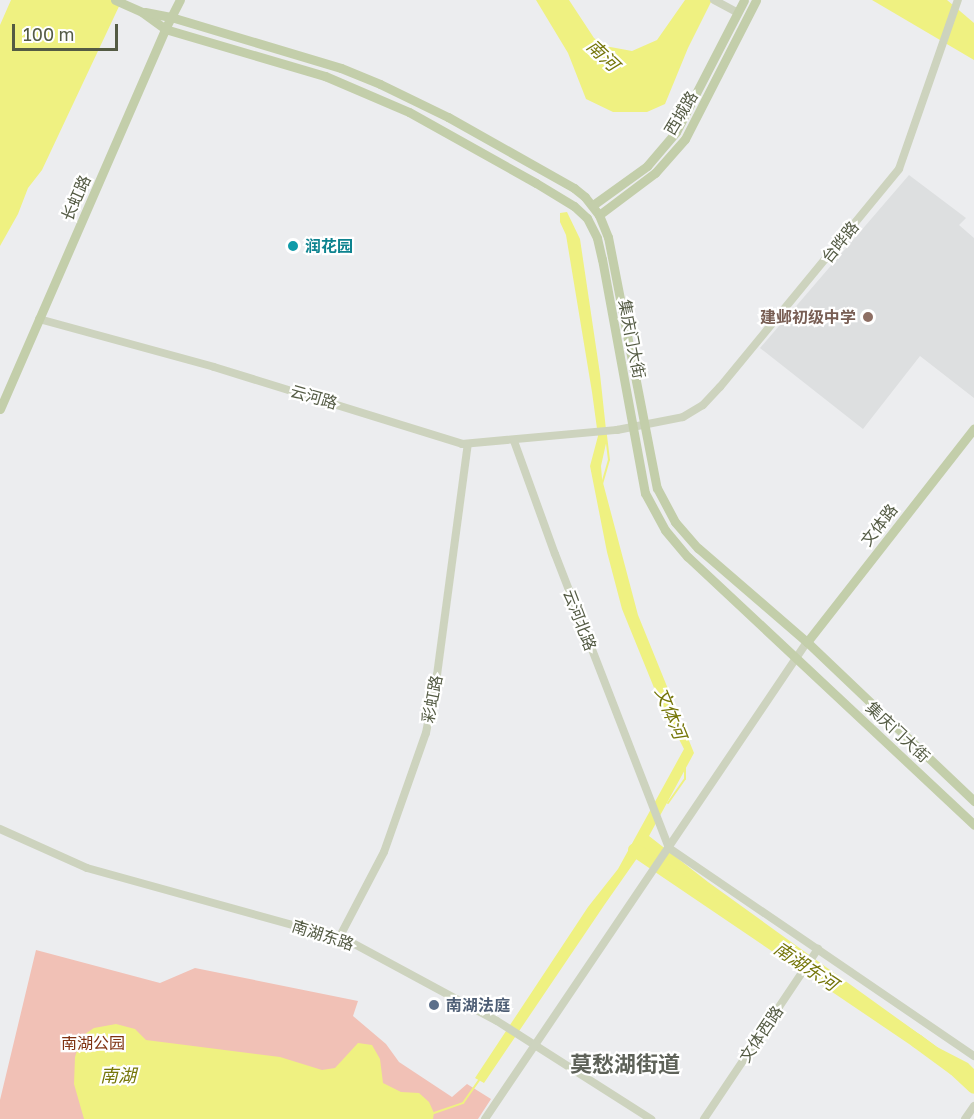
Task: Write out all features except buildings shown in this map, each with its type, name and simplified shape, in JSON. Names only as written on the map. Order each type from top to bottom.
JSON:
[{"type":"main road","name":"集庆门大街","points":[[115,0],[139,10],[171,17],[341,68],[415,100],[574,188],[593,205],[599,215],[612,253],[647,426],[657,488],[675,522],[698,548],[807,642],[974,801]]},
{"type":"main road","name":"长虹路","points":[[0,409],[165,29],[180,0]]},
{"type":"main road","name":"西城路","points":[[593,205],[647,166],[676,132],[744,0]]},
{"type":"main road","name":"西城路","points":[[599,215],[655,173],[685,139],[756,0]]},
{"type":"main road","name":"集庆门大街","points":[[139,10],[165,29],[325,76],[373,95],[442,128],[574,206],[587,218],[597,238],[635,428],[645,493],[664,530],[688,557],[974,825]]},
{"type":"main road","name":"文体路","points":[[807,642],[974,428]]},
{"type":"street","points":[[714,0],[738,13]]},
{"type":"street","name":"台晔路","points":[[617,430],[647,426],[683,417],[704,405],[899,169],[958,0]]},
{"type":"street","name":"云河路","points":[[39,319],[214,367],[468,444],[617,430]]},
{"type":"street","name":"云河北路","points":[[514,441],[668,849]]},
{"type":"street","name":"彩虹路","points":[[339,938],[384,852],[426,733],[437,675],[468,444]]},
{"type":"street","points":[[485,1119],[807,642]]},
{"type":"street","name":"南湖东路","points":[[0,830],[87,868],[339,938],[497,1022],[651,1119]]},
{"type":"street","points":[[668,849],[974,1056]]},
{"type":"street","name":"文体西路","points":[[704,1119],[818,949]]},
{"type":"street","points":[[966,1117],[974,1106]]},
{"type":"shaded area","name":"建邺初级中学","points":[[909,175],[966,218],[959,225],[974,238],[974,398],[920,356],[863,429],[760,348]]},
{"type":"green space","name":"南湖公园","points":[[36,950],[160,983],[195,968],[358,1001],[353,1016],[386,1044],[399,1062],[452,1097],[467,1084],[491,1099],[478,1119],[0,1119],[0,1100]]},
{"type":"water","points":[[11,0],[122,0],[42,170],[28,188],[18,214],[0,246],[0,25]]},
{"type":"water","name":"南河","points":[[536,0],[569,0],[594,38],[605,46],[632,51],[657,40],[685,0],[712,0],[688,48],[665,104],[647,112],[613,112],[586,99],[568,53]]},
{"type":"water","points":[[872,0],[947,0],[974,23],[974,60]]},
{"type":"water","points":[[567,212],[580,239],[600,374],[607,439],[601,466],[602,479],[638,615],[694,753],[649,836],[708,882],[937,1047],[968,1063],[974,1069],[974,1087],[946,1060],[711,902],[643,853],[640,854],[605,904],[484,1083],[475,1078],[588,907],[618,869],[684,749],[659,700],[622,609],[607,552],[590,466],[598,436],[592,392],[566,235],[560,222],[560,213]]},
{"type":"water","name":"南湖","points":[[116,1024],[135,1029],[146,1040],[280,1057],[322,1070],[335,1068],[358,1043],[372,1045],[380,1059],[383,1083],[401,1092],[419,1093],[429,1102],[434,1113],[433,1119],[84,1119],[74,1084],[75,1057],[82,1036],[94,1028]]},
{"type":"waterway","name":"文体河","points":[[602,484],[609,460],[606,434]]},
{"type":"waterway","name":"文体河","points":[[668,803],[685,779],[685,768]]},
{"type":"waterway","name":"南湖东河","points":[[635,850],[917,1041],[955,1069],[974,1087]]},
{"type":"waterway","name":"文体河","points":[[434,1113],[463,1103],[479,1080]]},
{"type":"place","name":"润花园","points":[[293,246]]},
{"type":"place","name":"建邺初级中学","points":[[868,317]]},
{"type":"place","name":"南湖法庭","points":[[434,1005]]},
{"type":"district","name":"莫愁湖街道","points":[[625,1064]]}]
